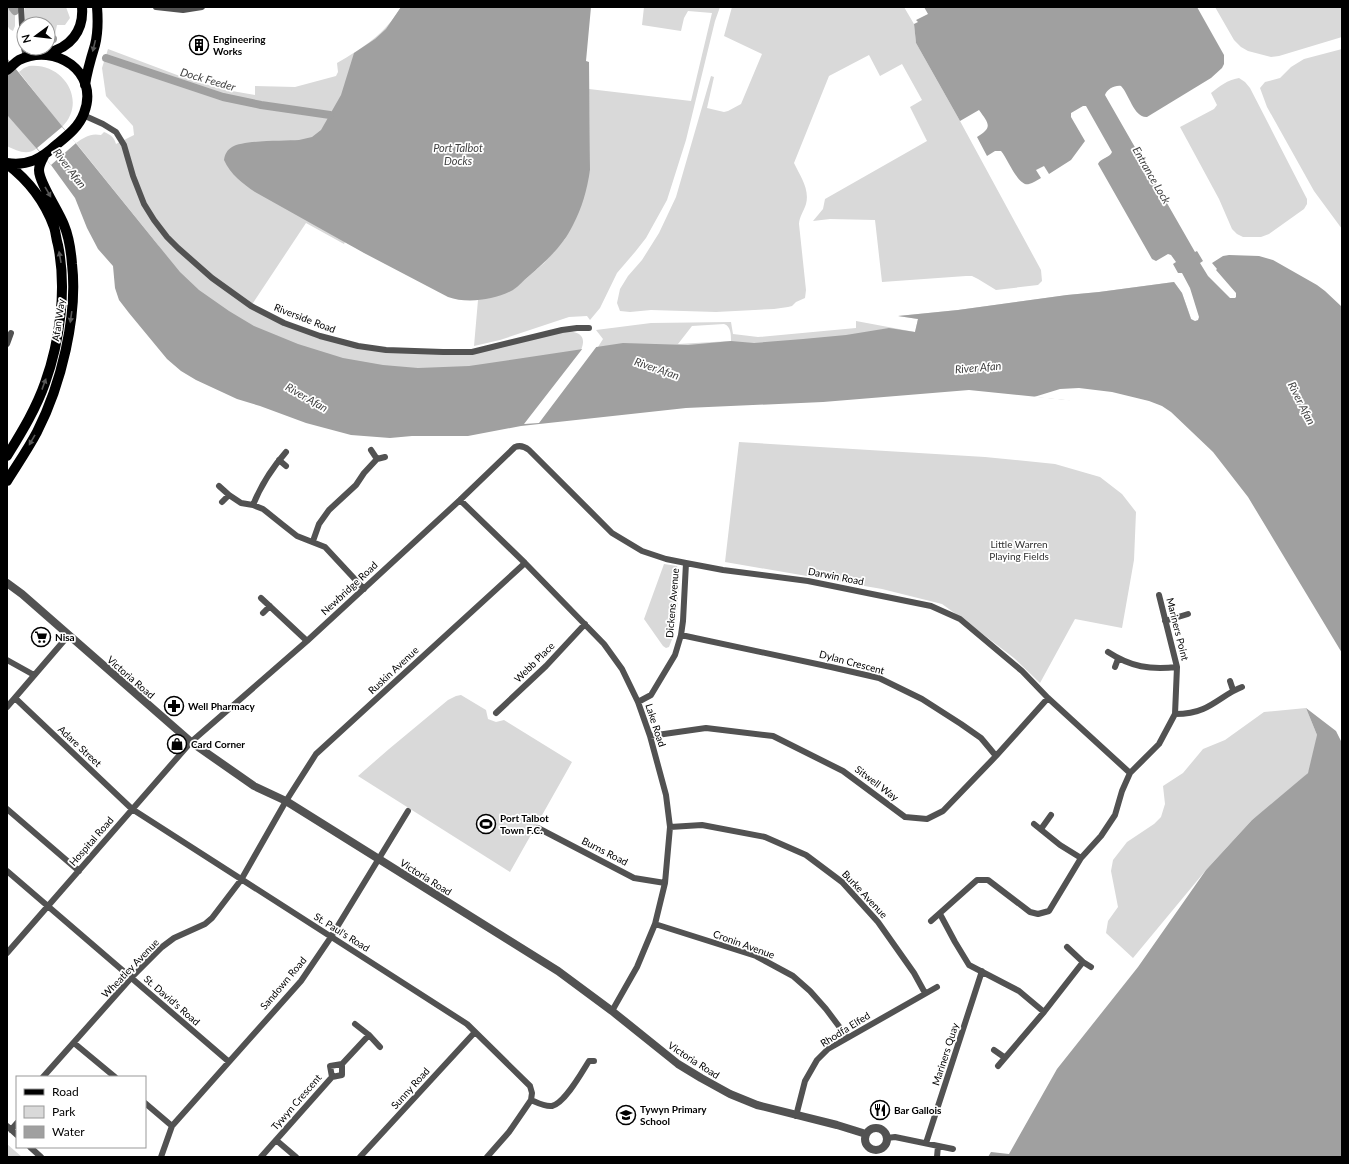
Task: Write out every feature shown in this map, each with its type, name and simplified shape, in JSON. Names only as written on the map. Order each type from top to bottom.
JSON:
[{"type":"main road","points":[[56,50],[74,38],[81,25],[82,7]]},
{"type":"main road","points":[[7,164],[25,163],[44,156],[69,135],[80,122],[86,105],[86,74],[97,32],[97,7]]},
{"type":"main road","points":[[10,67],[15,62],[35,56]]},
{"type":"main road","points":[[54,56],[63,59],[77,70],[85,85]]},
{"type":"main road","name":"Afan Way","points":[[7,481],[37,432],[53,395],[64,363],[74,291],[69,242],[65,226],[40,178],[39,168],[44,156]]},
{"type":"main road","name":"Afan Way","points":[[7,164],[37,195],[54,228],[61,262],[62,291],[60,317],[45,383],[19,438],[7,456]]},
{"type":"street","points":[[21,7],[23,43],[26,58]]},
{"type":"street","points":[[156,7],[183,10],[202,7]]},
{"type":"street","name":"Riverside Road","points":[[83,115],[116,132],[124,145],[133,176],[144,204],[167,237],[212,278],[251,306],[284,323],[320,336],[358,346],[386,350],[443,352],[472,352],[562,330],[589,328]]},
{"type":"street","points":[[7,344],[9,334]]},
{"type":"street","name":"Newbridge Road","points":[[191,742],[307,641],[460,500],[515,447],[518,446]]},
{"type":"street","name":"Darwin Road","points":[[518,446],[526,447],[612,533],[642,551],[666,559],[686,563],[723,570],[808,581],[931,606],[960,620],[1022,671],[1048,698],[1130,773]]},
{"type":"street","points":[[372,450],[377,459]]},
{"type":"street","points":[[253,505],[261,486],[286,452]]},
{"type":"street","points":[[313,542],[319,524],[329,510],[356,485],[364,473],[377,459],[385,457]]},
{"type":"street","points":[[279,460],[286,466]]},
{"type":"street","points":[[219,486],[229,495],[242,503],[263,508],[297,536],[325,547],[364,589]]},
{"type":"street","points":[[222,502],[229,495]]},
{"type":"street","name":"Lake Road","points":[[460,500],[525,563],[604,644],[622,669],[638,702],[650,736],[666,795],[670,827],[665,883],[655,924],[638,967],[612,1011]]},
{"type":"street","name":"Ruskin Avenue","points":[[286,801],[316,754],[525,563]]},
{"type":"street","name":"Dickens Avenue","points":[[638,702],[651,695],[675,655],[681,635],[686,563]]},
{"type":"street","name":"Victoria Road","points":[[7,583],[22,594],[68,636],[191,742],[254,786],[286,801],[378,860],[558,971],[612,1011],[678,1064],[701,1078],[730,1094],[757,1105],[796,1116],[837,1125],[866,1134],[869,1130],[875,1128],[880,1129],[885,1133],[887,1138],[895,1137],[953,1149]]},
{"type":"street","name":"Mariners Point","points":[[940,914],[977,880],[988,880],[1030,912],[1038,914],[1049,911],[1081,858],[1101,836],[1115,816],[1122,791],[1130,773],[1159,744],[1175,714],[1177,668],[1159,595]]},
{"type":"street","points":[[261,598],[307,641]]},
{"type":"street","points":[[263,613],[270,606]]},
{"type":"street","points":[[1165,620],[1188,614]]},
{"type":"street","name":"Webb Place","points":[[496,713],[546,666],[585,624]]},
{"type":"street","name":"Dylan Crescent","points":[[681,635],[831,666],[879,678],[922,699],[962,724],[981,738],[996,756]]},
{"type":"street","points":[[7,707],[68,636]]},
{"type":"street","name":"Mariners Point","points":[[1108,652],[1118,659],[1147,668],[1177,668]]},
{"type":"street","points":[[1115,667],[1118,659]]},
{"type":"street","points":[[7,660],[34,675]]},
{"type":"street","points":[[1230,681],[1233,690]]},
{"type":"street","points":[[1175,714],[1188,714],[1204,709],[1233,690],[1242,687]]},
{"type":"street","name":"Adare Street","points":[[15,698],[132,809]]},
{"type":"street","name":"Sitwell Way","points":[[650,736],[706,728],[773,736],[843,771],[905,817],[927,818],[943,811],[996,756],[1048,698]]},
{"type":"street","name":"Hospital Road","points":[[7,953],[191,742]]},
{"type":"street","name":"Wheatley Avenue","points":[[44,1076],[131,978],[162,946],[174,938],[205,924],[212,918],[241,880],[286,801]]},
{"type":"street","points":[[7,809],[78,871]]},
{"type":"street","name":"St. Paul's Road","points":[[132,809],[467,1024],[530,1086],[532,1093],[531,1100]]},
{"type":"street","name":"Sandown Road","points":[[162,1157],[172,1126],[301,981],[331,937],[408,811]]},
{"type":"street","points":[[1041,829],[1051,816]]},
{"type":"street","points":[[1034,824],[1060,845],[1081,858]]},
{"type":"street","name":"Burke Avenue","points":[[670,827],[702,825],[765,837],[806,855],[842,882],[878,922],[914,973],[925,993]]},
{"type":"street","name":"Burns Road","points":[[538,828],[634,878],[665,883]]},
{"type":"street","name":"St. David's Road","points":[[7,871],[228,1062]]},
{"type":"street","points":[[931,921],[940,914],[969,965],[1019,991],[1044,1012]]},
{"type":"street","name":"Cronin Avenue","points":[[655,924],[756,956],[793,976],[826,1008],[847,1037]]},
{"type":"street","points":[[1067,947],[1091,967]]},
{"type":"street","points":[[998,1066],[1084,962]]},
{"type":"street","name":"Mariners Quay","points":[[926,1143],[982,971]]},
{"type":"street","name":"Rhodfa Elfed","points":[[796,1116],[805,1081],[817,1060],[828,1049],[937,987]]},
{"type":"street","points":[[355,1024],[369,1035],[380,1047]]},
{"type":"street","name":"Sunny Road","points":[[360,1157],[474,1032]]},
{"type":"street","points":[[342,1064],[369,1035]]},
{"type":"street","points":[[74,1043],[114,1076]]},
{"type":"street","points":[[994,1050],[1004,1057]]},
{"type":"street","points":[[486,1157],[509,1132],[531,1100],[544,1106],[553,1106],[562,1100],[590,1061],[594,1061]]},
{"type":"street","name":"Tywyn Crescent","points":[[261,1157],[332,1077],[342,1075],[342,1064],[330,1066],[332,1077]]},
{"type":"street","points":[[146,1103],[172,1126]]},
{"type":"street","points":[[866,1134],[865,1139],[867,1146],[872,1149],[880,1149],[885,1144],[887,1138]]},
{"type":"street","name":"Tywyn Crescent","points":[[276,1140],[296,1157]]},
{"type":"street","points":[[937,1157],[938,1146]]},
{"type":"street","points":[[31,1148],[41,1157]]},
{"type":"street","points":[[868,1157],[872,1149]]},
{"type":"green space","points":[[7,7],[15,7],[15,26],[13,31],[7,24]]},
{"type":"green space","points":[[25,7],[66,7],[70,18],[65,25],[57,25],[56,30],[56,16],[25,16]]},
{"type":"green space","points":[[401,7],[352,246],[345,242],[344,244],[306,223],[251,306],[284,323],[358,346],[466,352],[562,330],[579,334],[582,337],[583,344],[581,350],[598,347],[603,339],[596,330],[651,323],[731,322],[733,334],[758,337],[856,328],[856,321],[915,332],[918,319],[898,316],[958,310],[1174,282],[1182,293],[1192,321],[510,404],[213,335],[158,245],[76,143],[88,136],[101,135],[104,132],[112,136],[116,144],[134,135],[133,126],[106,96],[102,68],[108,49],[193,81],[255,95],[255,86],[295,87],[336,76],[338,72],[337,63],[373,40],[395,17]],"holes":[[[726,325],[730,331],[731,341],[678,344],[692,326]]]},
{"type":"green space","points":[[644,7],[720,7],[715,21],[686,140],[667,200],[646,238],[617,273],[600,308],[590,320],[587,316],[569,317],[500,340],[474,346],[478,300],[514,289],[544,263],[565,239],[590,170],[589,89],[691,101],[712,13],[688,11],[684,18],[681,31],[642,25]]},
{"type":"green space","points":[[732,7],[904,7],[914,24],[916,43],[1041,270],[1042,281],[1038,285],[996,290],[972,276],[882,282],[875,220],[830,219],[813,221],[823,209],[825,199],[927,141],[910,107],[922,100],[902,64],[880,76],[869,55],[829,76],[794,163],[804,183],[807,193],[806,204],[799,224],[806,290],[805,298],[796,302],[792,306],[774,309],[716,312],[651,310],[630,312],[620,311],[617,303],[620,289],[628,276],[642,260],[659,233],[676,197],[711,76],[714,77],[707,108],[724,112],[728,111],[741,104],[762,54],[724,36]]},
{"type":"green space","points":[[1215,7],[1342,7],[1342,37],[1279,56],[1271,57],[1248,51],[1241,47],[1234,40]]},
{"type":"green space","points":[[1342,49],[1342,229],[1314,191],[1267,107],[1260,88],[1265,82],[1280,78],[1291,67],[1304,59]]},
{"type":"green space","points":[[29,66],[41,66],[52,70],[68,85],[72,95],[73,106],[69,117],[62,127],[19,72]]},
{"type":"green space","points":[[1239,78],[1250,88],[1307,199],[1307,204],[1304,209],[1269,234],[1261,237],[1243,237],[1232,229],[1219,199],[1180,127],[1214,109],[1217,105],[1211,93],[1227,82]]},
{"type":"green space","points":[[7,115],[37,148],[30,152],[26,152],[7,146]]},
{"type":"green space","name":"Little Warren Playing Fields","points":[[739,442],[985,457],[1055,464],[1100,477],[1122,494],[1136,512],[1134,560],[1122,628],[1075,619],[1040,683],[1014,658],[942,604],[882,589],[725,562]]},
{"type":"green space","points":[[664,564],[677,566],[680,572],[674,634],[669,647],[666,648],[644,619]]},
{"type":"green space","name":"Port Talbot Town F.C.","points":[[461,695],[486,710],[488,719],[496,722],[504,720],[572,762],[510,872],[358,776],[448,700]]},
{"type":"green space","points":[[1306,708],[1317,735],[1316,757],[1308,773],[1295,786],[1252,820],[1206,870],[1133,958],[1106,933],[1108,921],[1118,907],[1111,871],[1113,860],[1127,842],[1154,824],[1161,817],[1165,804],[1163,786],[1183,773],[1203,749],[1225,740],[1264,712]]},
{"type":"green space","points":[[7,1144],[22,1157],[7,1157]]},
{"type":"water","name":"Port Talbot Docks","points":[[401,7],[591,7],[586,61],[589,62],[590,170],[584,199],[569,233],[554,253],[513,290],[498,296],[481,300],[464,300],[448,297],[364,253],[255,192],[233,174],[224,160],[228,151],[237,145],[254,142],[299,140],[312,137],[321,130],[341,95],[354,53],[375,39],[386,29]]},
{"type":"water","name":"River Afan","points":[[924,7],[1197,7],[1224,55],[1224,64],[1222,68],[1211,78],[1147,117],[1142,116],[1135,110],[1121,86],[1112,88],[1105,95],[1195,252],[1197,251],[1203,261],[1200,263],[1208,276],[1230,298],[1235,298],[1236,293],[1216,270],[1217,269],[1212,263],[1223,256],[1229,255],[1259,256],[1273,260],[1317,285],[1342,307],[1342,683],[1256,525],[1230,488],[1193,449],[1145,419],[1087,402],[969,390],[823,402],[686,408],[521,426],[468,436],[412,436],[390,438],[351,435],[306,423],[237,399],[196,380],[181,371],[167,359],[129,313],[119,300],[115,288],[113,266],[98,249],[87,228],[75,198],[51,165],[7,115],[7,58],[180,272],[199,290],[254,326],[298,344],[343,358],[383,365],[418,368],[469,366],[623,343],[688,345],[731,341],[754,343],[846,335],[889,328],[915,332],[918,319],[898,316],[958,310],[1174,282],[1182,293],[1191,319],[1195,321],[1198,320],[1199,317],[1190,288],[1182,273],[1178,273],[1173,264],[1176,262],[1171,255],[1168,254],[1156,261],[1152,259],[1098,164],[1112,152],[1086,106],[1083,106],[1071,113],[1071,117],[1085,141],[1071,160],[1049,174],[1044,166],[1036,170],[1041,178],[1030,184],[1025,184],[1017,177],[1001,151],[995,151],[987,156],[977,137],[985,131],[988,125],[979,110],[960,121],[916,43],[914,24],[918,22],[916,20],[928,14]]},
{"type":"water","points":[[1306,708],[1336,731],[1342,743],[1342,1157],[988,1157],[991,1152],[1009,1154],[1057,1069],[1138,967],[1206,870],[1252,820],[1308,773],[1317,735]]},
{"type":"pier","points":[[62,127],[76,143],[51,165],[37,148]]},
{"type":"pier","points":[[597,346],[539,423],[524,424],[583,348]]},
{"type":"pier","points":[[1079,388],[1112,392],[1149,401],[1162,406],[1171,412],[1213,452],[1248,497],[1342,653],[1342,685],[1340,684],[1254,526],[1229,489],[1192,450],[1145,421],[1086,404],[1034,397],[1060,389]]},
{"type":"waterway","name":"Dock Feeder","points":[[12,7],[15,11]]},
{"type":"waterway","name":"Dock Feeder","points":[[106,58],[223,97],[261,105],[330,115]]},
{"type":"place","name":"Engineering Works","points":[[199,45]]},
{"type":"place","name":"Nisa","points":[[41,637]]},
{"type":"place","name":"Well Pharmacy","points":[[174,706]]},
{"type":"place","name":"Card Corner","points":[[177,744]]},
{"type":"place","name":"Port Talbot Town F.C.","points":[[486,824]]},
{"type":"place","name":"Bar Gallois","points":[[880,1110]]},
{"type":"place","name":"Tywyn Primary School","points":[[626,1115]]},
{"type":"water label","name":"Entrance Lock","points":[[1152,175]]}]
